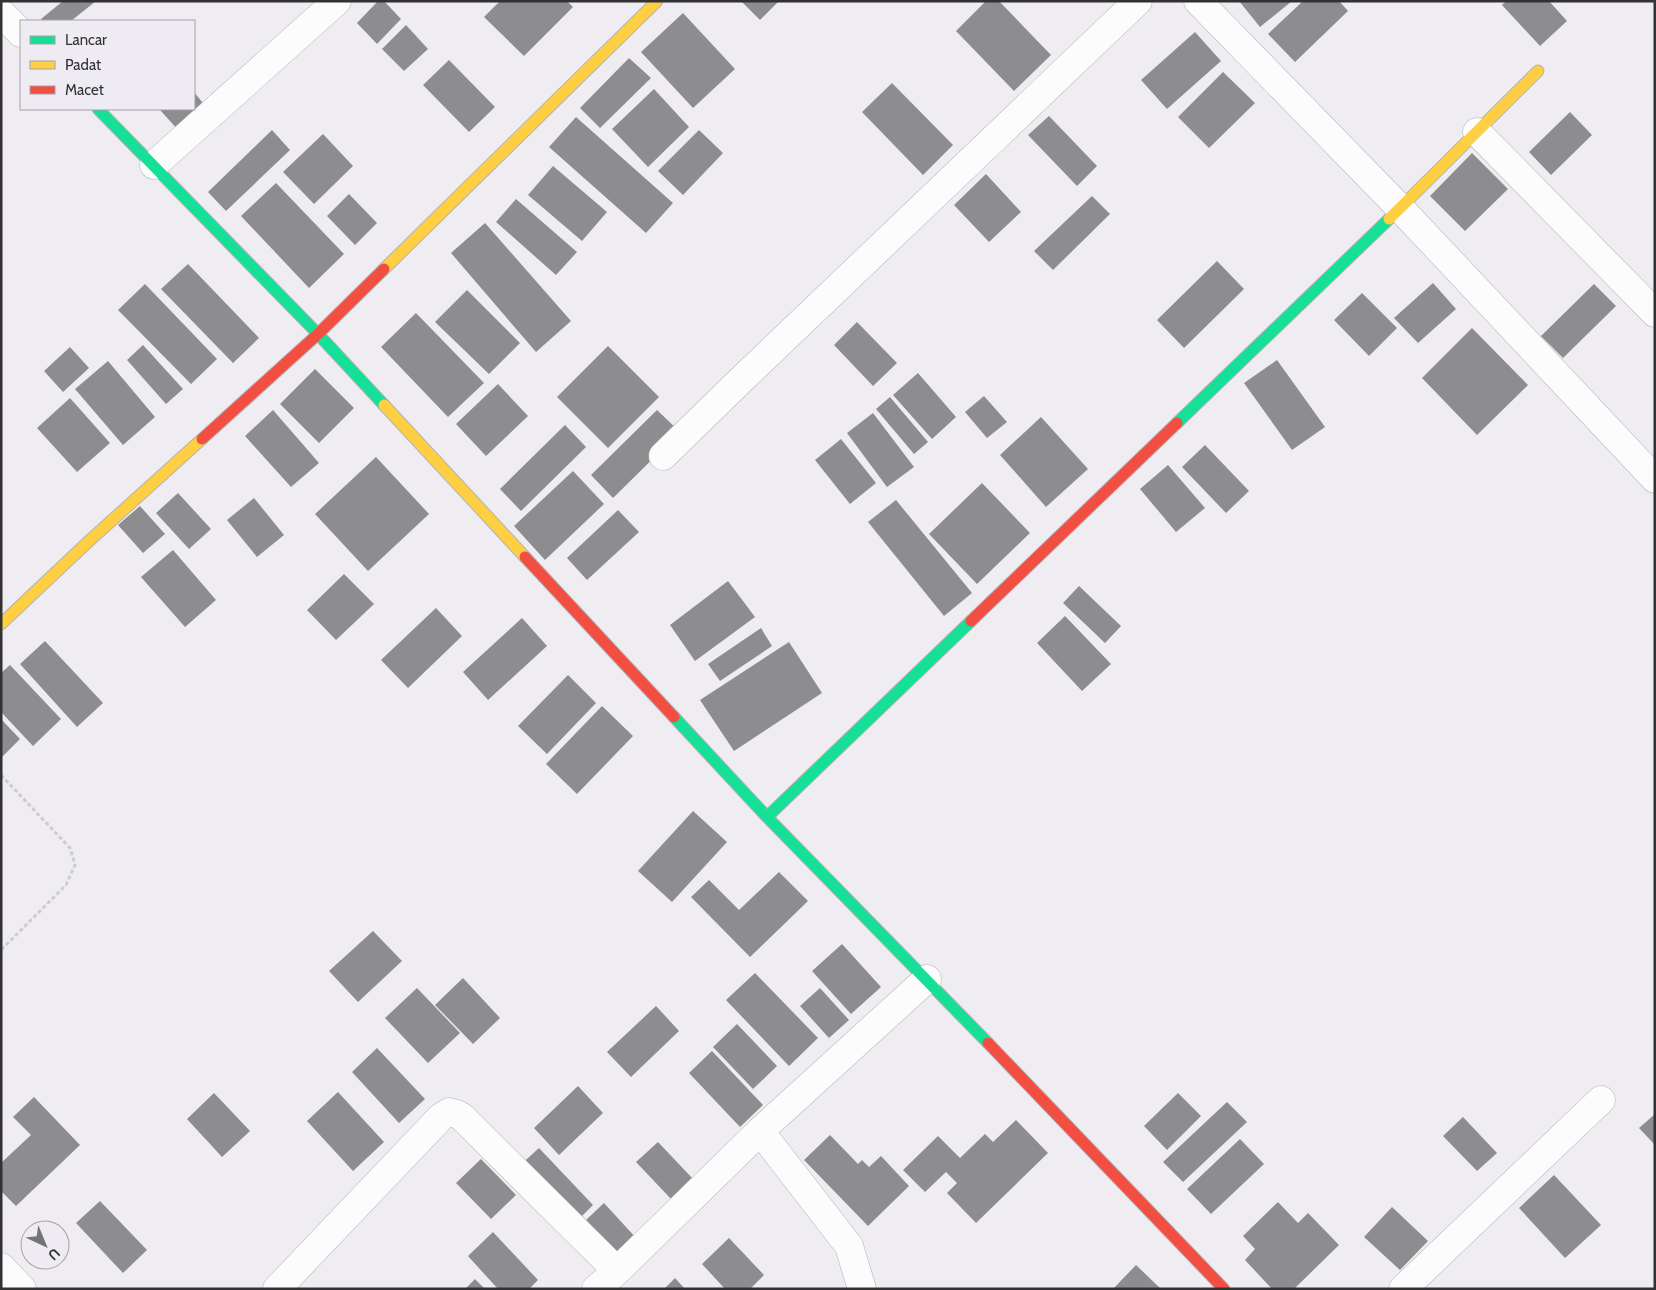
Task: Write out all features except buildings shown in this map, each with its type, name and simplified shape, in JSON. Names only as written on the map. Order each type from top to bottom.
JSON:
[{"type":"street","points":[[154,165],[337,1]]},
{"type":"street","points":[[1,624],[88,541],[318,334],[657,1]]},
{"type":"street","points":[[663,456],[1138,1]]},
{"type":"street","points":[[1198,1],[1400,208],[1655,479]]},
{"type":"street","points":[[1,13],[20,32]]},
{"type":"street","points":[[767,816],[1400,208],[1538,71]]},
{"type":"street","points":[[99,110],[318,334],[767,816],[927,979],[1224,1289]]},
{"type":"street","points":[[1477,132],[1655,313]]},
{"type":"street","points":[[596,1289],[617,1271],[760,1132],[927,979]]},
{"type":"street","points":[[1403,1289],[1601,1100]]},
{"type":"street","points":[[277,1289],[441,1116],[449,1112],[462,1117],[617,1271]]},
{"type":"street","points":[[760,1132],[849,1246],[859,1280]]},
{"type":"street","points":[[1,1267],[22,1289]]},
{"type":"path","points":[[1,774],[70,848],[75,865],[66,885],[1,950]]},
{"type":"traffic: fast","points":[[99,110],[318,334],[384,405]]},
{"type":"traffic: fast","points":[[1177,423],[1389,219]]},
{"type":"traffic: fast","points":[[767,817],[971,621]]},
{"type":"traffic: fast","points":[[674,717],[767,817],[988,1043]]},
{"type":"traffic: slow","points":[[384,269],[657,1]]},
{"type":"traffic: slow","points":[[1389,219],[1538,71]]},
{"type":"traffic: slow","points":[[384,405],[525,557]]},
{"type":"traffic: slow","points":[[1,624],[202,439]]},
{"type":"traffic: jam","points":[[202,439],[318,334],[384,269]]},
{"type":"traffic: jam","points":[[971,621],[1177,423]]},
{"type":"traffic: jam","points":[[525,557],[674,717]]},
{"type":"traffic: jam","points":[[988,1043],[1224,1289]]}]
